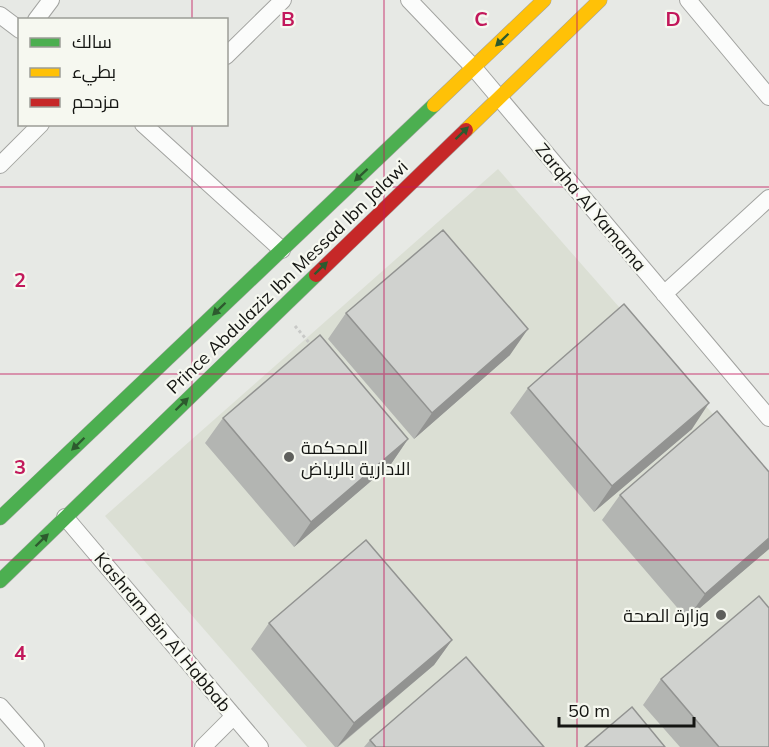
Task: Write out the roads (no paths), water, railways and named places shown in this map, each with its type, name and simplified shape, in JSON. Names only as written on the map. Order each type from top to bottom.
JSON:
[{"type":"main road","name":"Prince Abdulaziz Ibn Messad Ibn Jalawi","points":[[0,518],[544,0]]},
{"type":"main road","name":"Prince Abdulaziz Ibn Messad Ibn Jalawi","points":[[0,581],[600,0]]},
{"type":"street","points":[[38,18],[51,0]]},
{"type":"street","points":[[228,54],[283,0]]},
{"type":"street","name":"Zarqha Al Yamama","points":[[409,0],[499,97],[769,418]]},
{"type":"street","points":[[688,0],[769,97]]},
{"type":"street","points":[[0,15],[18,28]]},
{"type":"street","points":[[0,165],[39,126]]},
{"type":"street","points":[[151,127],[282,250]]},
{"type":"street","points":[[664,294],[769,198]]},
{"type":"street","name":"Kashram Bin Al Habbab","points":[[65,518],[260,747]]},
{"type":"street","points":[[0,706],[36,747]]},
{"type":"street","points":[[203,747],[234,716]]},
{"type":"place","name":"المحكمة الادارية بالرياض","points":[[289,457]]},
{"type":"place","name":"وزارة الصحة","points":[[721,615]]}]
